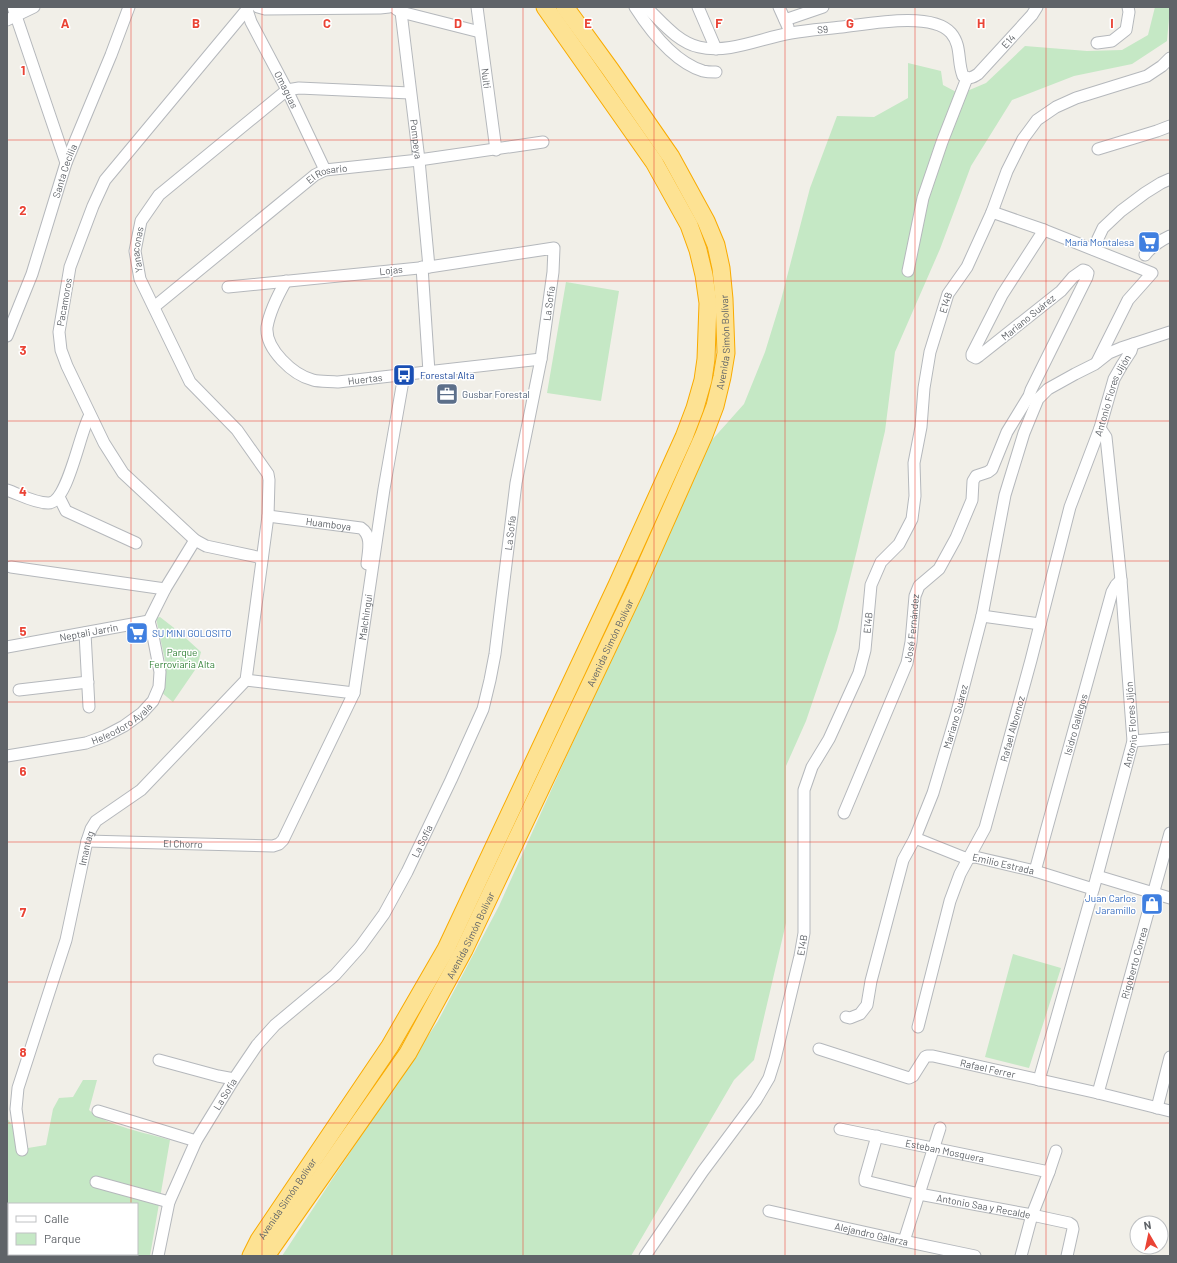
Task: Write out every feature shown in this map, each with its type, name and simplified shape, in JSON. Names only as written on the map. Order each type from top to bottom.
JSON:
[{"type":"highway","name":"Avenida Simón Bolívar","points":[[251,1256],[259,1240],[390,1046],[446,948],[617,585],[684,437],[695,408],[703,380],[706,359],[708,303],[704,275],[698,250],[689,225],[654,162],[545,7]]},
{"type":"highway","name":"Avenida Simón Bolívar","points":[[266,1256],[408,1053],[464,950],[635,590],[704,435],[715,406],[722,377],[726,353],[721,268],[716,245],[706,221],[671,157],[565,7]]},
{"type":"street","points":[[34,7],[12,14],[66,163]]},
{"type":"street","name":"Santa Cecilia","points":[[7,336],[32,274],[41,240],[66,163],[111,55],[129,7]]},
{"type":"street","points":[[258,7],[265,9],[310,10],[389,7]]},
{"type":"street","name":"Nulti","points":[[477,7],[496,150]]},
{"type":"street","points":[[635,7],[648,27],[676,56],[704,72],[716,72]]},
{"type":"street","name":"S9","points":[[646,7],[677,37],[699,47],[716,49],[732,47],[790,33],[896,20],[922,21],[942,26],[950,33],[957,43],[960,55],[960,70],[963,76],[967,78]]},
{"type":"street","points":[[698,7],[716,49]]},
{"type":"street","points":[[780,7],[790,33]]},
{"type":"street","points":[[785,20],[823,7]]},
{"type":"street","name":"E14","points":[[967,78],[972,78],[978,74],[1032,16],[1037,7]]},
{"type":"street","points":[[1098,43],[1112,41],[1126,30],[1129,12],[1128,7]]},
{"type":"street","name":"Omaguas","points":[[248,8],[251,22],[287,90],[325,170]]},
{"type":"street","name":"Pacamoros","points":[[248,8],[105,180],[93,206],[70,267],[59,332],[63,356],[104,444],[123,472],[195,540],[206,546],[262,558]]},
{"type":"street","points":[[398,9],[480,32]]},
{"type":"street","name":"Pompeya","points":[[398,9],[419,160],[429,372]]},
{"type":"street","name":"E14B","points":[[645,1256],[703,1171],[756,1100],[769,1078],[775,1059],[800,956],[804,933],[804,790],[812,767],[829,739],[859,673],[865,650],[871,585],[881,562],[899,544],[912,519],[915,496],[914,463],[921,427],[924,388],[930,352],[948,294],[967,267],[992,212],[1007,171],[1023,139],[1037,120],[1056,107],[1076,98],[1147,76],[1162,66],[1170,58]]},
{"type":"street","points":[[908,271],[924,198],[942,142],[967,78]]},
{"type":"street","points":[[287,90],[299,88],[410,93]]},
{"type":"street","name":"Yanaconas","points":[[262,558],[268,516],[270,487],[268,474],[237,430],[190,382],[140,279],[136,252],[141,220],[159,195],[287,90]]},
{"type":"street","points":[[1098,149],[1170,126]]},
{"type":"street","name":"El Rosario","points":[[154,306],[314,175],[325,170],[419,160],[543,142]]},
{"type":"street","points":[[1093,249],[1103,228],[1121,211],[1145,193],[1170,179]]},
{"type":"street","points":[[992,212],[1044,230],[1152,273],[1128,300],[1095,364]]},
{"type":"street","name":"Mariano Suárez","points":[[846,1017],[850,1018],[860,1014],[866,1005],[903,860],[915,838],[933,793],[957,712],[982,616],[1005,495],[1024,434],[1033,398],[1031,390],[1087,278],[1088,273],[1086,270],[1083,270],[1073,277],[1061,291],[979,356],[974,358],[972,354],[1002,295],[1044,230]]},
{"type":"street","points":[[1145,255],[1152,246],[1170,236]]},
{"type":"street","name":"Lojas","points":[[228,287],[425,267],[554,248]]},
{"type":"street","name":"La Sofia","points":[[541,359],[553,272],[554,248]]},
{"type":"street","name":"Huertas","points":[[286,281],[274,303],[267,327],[268,338],[274,350],[289,368],[312,380],[338,382],[541,359]]},
{"type":"street","name":"José Fernández","points":[[844,813],[908,663],[915,596],[919,586],[939,569],[948,555],[972,500],[972,481],[976,476],[992,469],[1007,432],[1033,398],[1095,364],[1109,353],[1170,332]]},
{"type":"street","name":"Antonio Flores Jijón","points":[[1039,1080],[1097,876],[1133,741],[1121,580],[1106,437],[1100,428],[1114,379],[1131,351],[1133,344]]},
{"type":"street","name":"La Sofía","points":[[158,1256],[169,1202],[196,1141],[234,1079],[257,1046],[275,1026],[335,975],[360,947],[384,914],[407,872],[451,780],[482,709],[495,654],[516,483],[541,359]]},
{"type":"street","name":"Malchingui","points":[[279,844],[283,840],[354,693],[384,489],[404,375]]},
{"type":"street","points":[[7,490],[39,502],[49,504],[55,502],[63,490],[79,447],[86,421],[90,415]]},
{"type":"street","name":"Rafael Albornoz","points":[[918,1027],[950,901],[960,874],[985,828],[1070,506],[1100,428]]},
{"type":"street","points":[[59,497],[66,512],[136,543]]},
{"type":"street","name":"Huamboya","points":[[268,516],[362,528],[366,531],[369,537],[367,566],[368,572],[372,575]]},
{"type":"street","points":[[148,621],[165,589],[195,540]]},
{"type":"street","points":[[262,558],[246,680],[354,693]]},
{"type":"street","points":[[12,567],[165,589]]},
{"type":"street","name":"Isidro Gallegos","points":[[1035,871],[1112,592],[1121,580]]},
{"type":"street","points":[[982,616],[1040,624]]},
{"type":"street","name":"Neptali Jarrin","points":[[7,647],[148,621]]},
{"type":"street","name":"Heleodoro Ayala","points":[[7,756],[86,743],[105,736],[124,726],[142,713],[153,701],[159,687],[160,672],[153,636],[148,621]]},
{"type":"street","points":[[86,633],[89,707]]},
{"type":"street","name":"Imantag","points":[[22,1150],[16,1109],[18,1088],[66,940],[87,841],[91,829],[96,821],[141,790],[246,680]]},
{"type":"street","points":[[19,690],[88,682]]},
{"type":"street","points":[[1133,741],[1170,738]]},
{"type":"street","name":"Rigoberto Correa","points":[[1098,1093],[1170,833]]},
{"type":"street","name":"Emilio Estrada","points":[[915,838],[965,858],[975,857],[1035,871],[1093,889]]},
{"type":"street","name":"El Chorro","points":[[87,841],[273,846],[279,844]]},
{"type":"street","points":[[1097,876],[1170,898]]},
{"type":"street","name":"Rafael Ferrer","points":[[819,1049],[909,1078],[913,1076],[925,1057],[930,1055],[1170,1111]]},
{"type":"street","points":[[1157,1108],[1170,1057]]},
{"type":"street","points":[[159,1060],[234,1079]]},
{"type":"street","points":[[98,1111],[196,1141]]},
{"type":"street","points":[[904,1241],[940,1128]]},
{"type":"street","name":"Esteban Mosquera","points":[[840,1129],[1050,1172]]},
{"type":"street","name":"Antonio Saa y Recalde","points":[[877,1136],[864,1178],[865,1181],[918,1194],[1069,1223],[1072,1225],[1073,1229],[1067,1256]]},
{"type":"street","points":[[1021,1256],[1032,1215],[1050,1172],[1056,1151]]},
{"type":"street","points":[[96,1182],[169,1202]]},
{"type":"street","name":"Alejandro Galarza","points":[[769,1211],[975,1256]]},
{"type":"green space","points":[[1155,7],[1170,7],[1167,41],[1132,64],[1074,76],[1012,100],[971,166],[940,249],[895,352],[885,431],[837,630],[806,721],[786,766],[786,923],[754,1060],[734,1080],[631,1256],[282,1256],[438,1021],[499,906],[711,441],[744,404],[765,352],[781,300],[810,188],[837,116],[874,117],[908,98],[908,63],[941,71],[943,85],[960,94],[986,83],[1025,46],[1087,51],[1122,50],[1148,35]]},
{"type":"green space","points":[[566,282],[619,291],[601,401],[547,393]]},
{"type":"green space","name":"Parque Ferroviaria Alta","points":[[160,617],[201,652],[197,667],[173,702],[161,692],[166,665],[156,618]]},
{"type":"green space","points":[[1013,954],[1061,968],[1029,1068],[985,1057]]},
{"type":"green space","points":[[83,1080],[97,1080],[89,1110],[97,1116],[116,1125],[170,1140],[150,1256],[7,1256],[7,1118],[28,1148],[46,1145],[53,1109],[59,1098],[73,1097]]},
{"type":"place","name":"María Montalesa","points":[[1149,242]]},
{"type":"place","name":"Forestal Alta","points":[[404,375]]},
{"type":"place","name":"Gusbar Forestal","points":[[447,394]]},
{"type":"place","name":"SU MINI GOLOSITO","points":[[137,633]]},
{"type":"place","name":"Juan Carlos Jaramillo","points":[[1152,904]]}]
